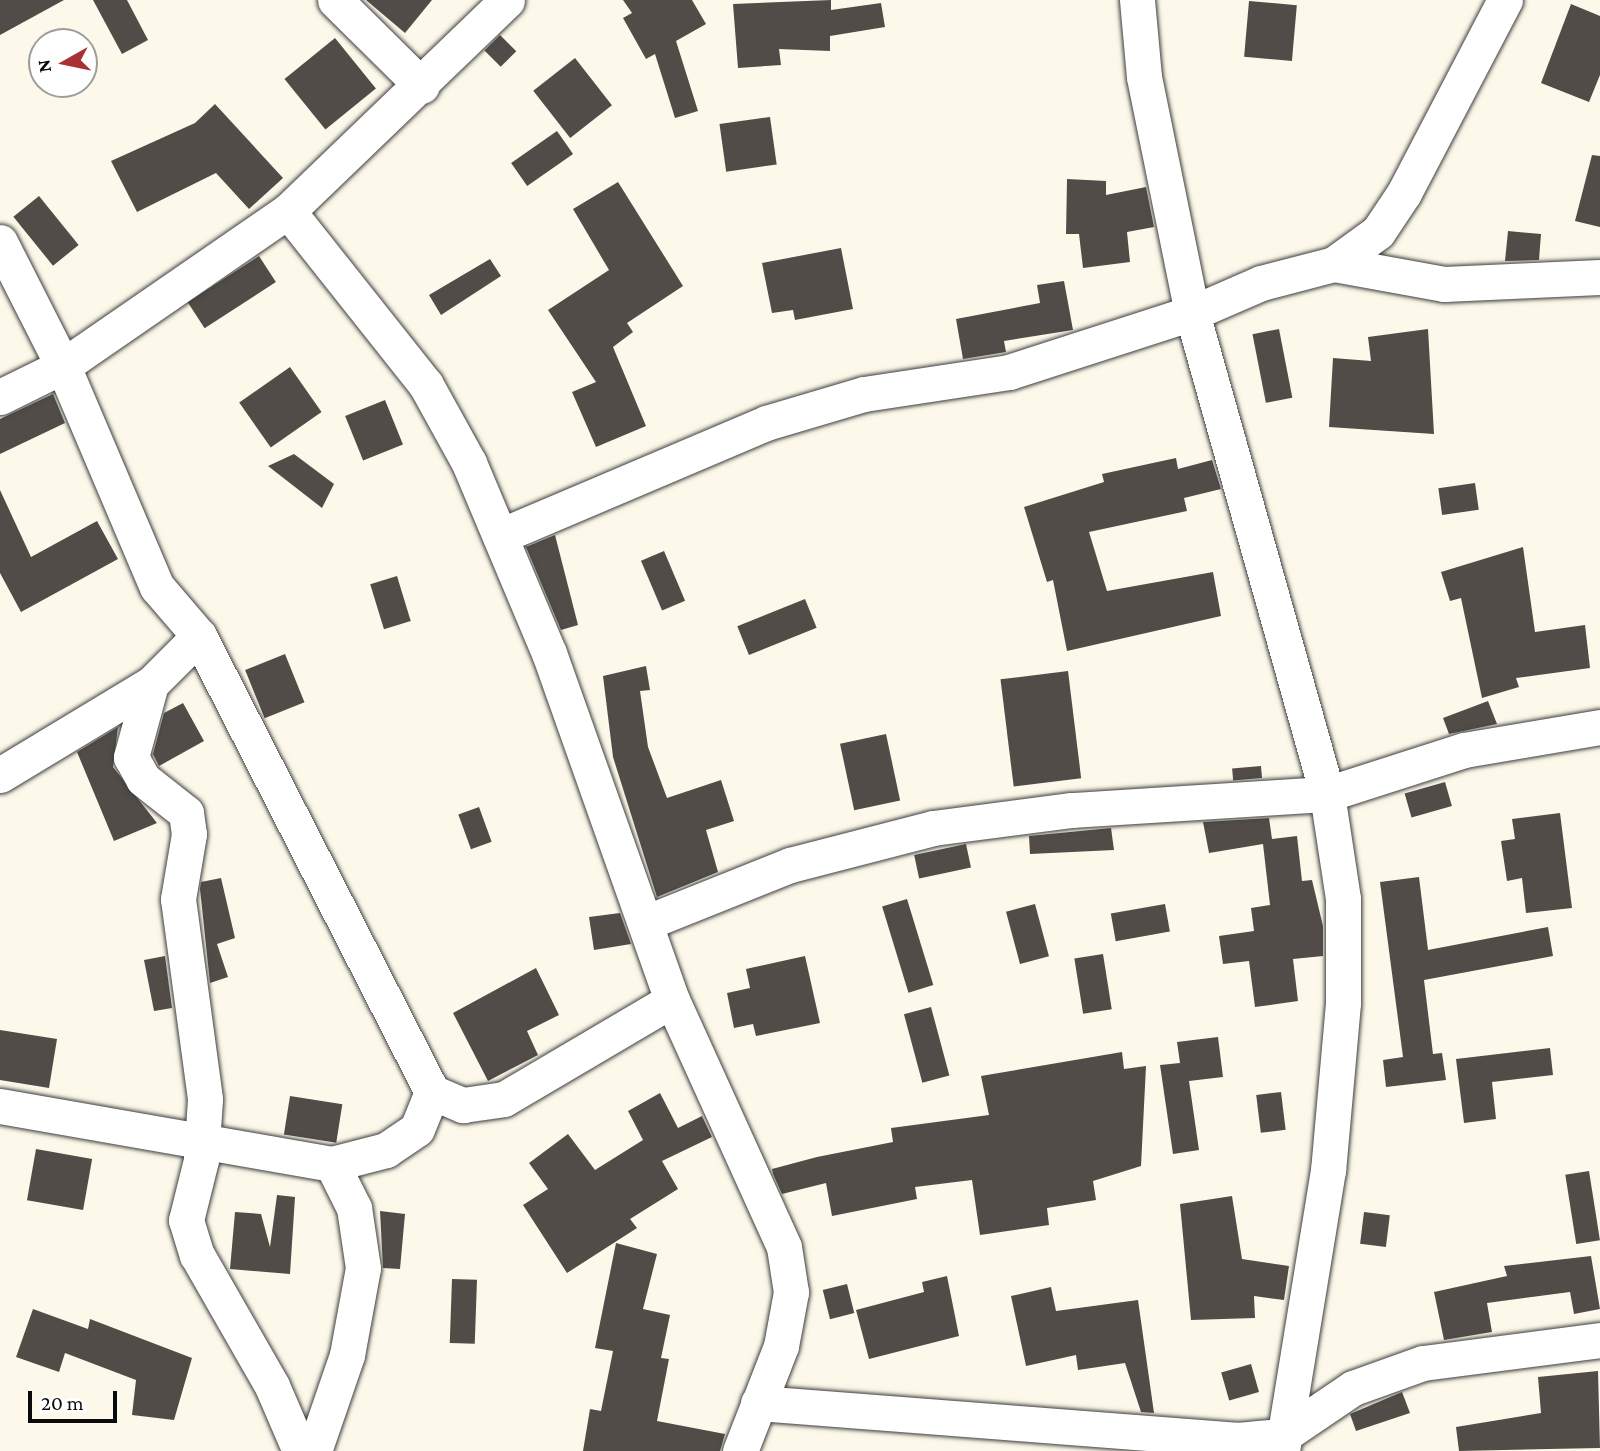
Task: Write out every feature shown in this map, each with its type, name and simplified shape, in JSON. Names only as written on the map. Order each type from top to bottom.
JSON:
[{"type":"street","points":[[335,0],[422,86]]},
{"type":"street","points":[[0,397],[63,366],[288,211],[422,86],[507,0]]},
{"type":"street","points":[[1137,0],[1144,77],[1192,313],[1326,794],[1343,899],[1343,1003],[1328,1170],[1282,1444]]},
{"type":"street","points":[[500,536],[766,423],[864,394],[1009,372],[1192,313],[1261,283],[1334,264],[1378,232],[1404,193],[1505,0]]},
{"type":"street","points":[[288,211],[426,385],[500,536],[550,653],[672,1000],[784,1247],[791,1292],[758,1403],[740,1451]]},
{"type":"street","points":[[0,242],[63,366],[157,587],[199,636],[399,1037],[432,1092],[463,1105],[504,1099],[672,1000]]},
{"type":"street","points":[[1334,264],[1444,284],[1600,277]]},
{"type":"street","points":[[0,775],[151,684],[199,636]]},
{"type":"street","points":[[151,684],[131,757],[142,779],[186,813],[189,834],[178,899],[199,1028],[202,1139],[186,1220],[197,1255],[272,1387],[300,1451]]},
{"type":"street","points":[[645,923],[790,865],[933,828],[1072,810],[1326,794],[1464,750],[1600,727]]},
{"type":"street","points":[[0,1106],[202,1139],[332,1164],[386,1150],[417,1129],[432,1092]]},
{"type":"street","points":[[314,1451],[347,1355],[363,1268],[354,1208],[332,1164]]},
{"type":"street","points":[[758,1403],[1282,1444],[1353,1388],[1423,1363],[1600,1340]]},
{"type":"building","points":[[0,0],[64,0],[0,35]]},
{"type":"building","points":[[93,0],[127,0],[148,40],[122,54]]},
{"type":"building","points":[[366,0],[432,0],[405,33]]},
{"type":"building","points":[[623,0],[692,0],[706,24],[676,41],[698,111],[675,118],[655,54],[646,59],[623,18],[632,13]]},
{"type":"building","points":[[831,0],[831,10],[881,3],[885,27],[830,36],[830,51],[779,49],[781,65],[738,68],[733,4]]},
{"type":"building","points":[[1249,1],[1297,5],[1292,61],[1244,57]]},
{"type":"building","points":[[1571,4],[1600,16],[1600,75],[1589,102],[1541,83]]},
{"type":"building","points":[[500,35],[516,51],[501,67],[484,51]]},
{"type":"building","points":[[335,38],[376,89],[325,129],[284,79]]},
{"type":"building","points":[[575,58],[612,105],[570,138],[533,91]]},
{"type":"building","points":[[215,104],[283,178],[249,209],[216,173],[137,212],[111,161],[195,123]]},
{"type":"building","points":[[770,117],[777,165],[726,172],[719,124]]},
{"type":"building","points":[[557,131],[573,154],[527,186],[511,163]]},
{"type":"building","points":[[1592,155],[1600,156],[1600,227],[1575,221]]},
{"type":"building","points":[[1067,179],[1106,181],[1106,195],[1146,187],[1154,227],[1127,232],[1130,262],[1083,268],[1079,234],[1066,234]]},
{"type":"building","points":[[618,182],[683,286],[627,323],[633,332],[613,347],[646,426],[596,447],[572,392],[596,382],[548,310],[609,270],[573,209]]},
{"type":"building","points":[[39,196],[79,245],[53,266],[13,217]]},
{"type":"building","points":[[1508,231],[1541,234],[1539,260],[1505,261]]},
{"type":"building","points":[[841,248],[853,309],[795,320],[793,310],[772,313],[762,263]]},
{"type":"building","points":[[259,256],[276,282],[205,328],[188,302]]},
{"type":"building","points":[[490,259],[501,276],[441,315],[429,295]]},
{"type":"building","points":[[1064,281],[1073,330],[1004,341],[1006,352],[963,359],[956,319],[1040,303],[1037,285]]},
{"type":"building","points":[[1279,329],[1292,398],[1266,403],[1252,334]]},
{"type":"building","points":[[1428,329],[1434,434],[1329,427],[1333,358],[1371,361],[1368,337]]},
{"type":"building","points":[[290,367],[322,412],[271,448],[239,403]]},
{"type":"building","points":[[53,394],[65,423],[0,454],[0,419]]},
{"type":"building","points":[[385,400],[403,445],[363,461],[345,416]]},
{"type":"building","points":[[294,454],[334,484],[322,508],[268,466]]},
{"type":"building","points":[[1176,458],[1178,469],[1212,460],[1221,489],[1184,498],[1187,511],[1089,532],[1107,591],[1213,572],[1221,616],[1067,651],[1053,580],[1047,582],[1024,507],[1104,482],[1102,474]]},
{"type":"building","points":[[1475,483],[1479,510],[1442,515],[1438,488]]},
{"type":"building","points":[[0,490],[31,557],[97,521],[118,559],[21,612],[0,573]]},
{"type":"building","points":[[555,535],[578,625],[561,630],[526,547]]},
{"type":"building","points":[[1523,547],[1535,632],[1585,625],[1590,668],[1516,678],[1519,687],[1482,698],[1461,598],[1450,601],[1441,572]]},
{"type":"building","points":[[664,551],[685,601],[662,610],[641,561]]},
{"type":"building","points":[[397,576],[411,621],[384,629],[370,584]]},
{"type":"building","points":[[805,599],[817,628],[749,655],[737,626]]},
{"type":"building","points":[[285,654],[304,702],[265,718],[245,670]]},
{"type":"building","points":[[646,666],[650,690],[640,691],[648,747],[667,798],[721,780],[734,821],[706,830],[718,872],[657,897],[613,757],[603,676]]},
{"type":"building","points":[[1068,671],[1081,778],[1014,786],[1001,679]]},
{"type":"building","points":[[1488,701],[1497,724],[1449,734],[1443,718]]},
{"type":"building","points":[[183,703],[204,741],[159,766],[153,754],[164,713]]},
{"type":"building","points":[[118,727],[113,767],[157,823],[114,841],[77,752]]},
{"type":"building","points":[[886,734],[900,801],[854,810],[840,744]]},
{"type":"building","points":[[1261,766],[1262,778],[1233,780],[1232,769]]},
{"type":"building","points":[[1445,782],[1452,806],[1412,818],[1405,794]]},
{"type":"building","points":[[479,807],[492,842],[471,849],[458,815]]},
{"type":"building","points":[[1560,813],[1572,908],[1526,913],[1522,878],[1507,881],[1501,841],[1515,839],[1512,819]]},
{"type":"building","points":[[1269,818],[1272,839],[1297,836],[1302,881],[1312,880],[1323,926],[1323,956],[1293,959],[1298,1001],[1255,1007],[1249,961],[1223,964],[1219,936],[1254,931],[1251,908],[1270,905],[1263,844],[1209,853],[1203,822]]},
{"type":"building","points":[[1111,828],[1114,850],[1030,854],[1029,836]]},
{"type":"building","points":[[966,844],[971,867],[919,878],[914,855]]},
{"type":"building","points":[[1419,877],[1428,950],[1548,927],[1553,956],[1424,980],[1433,1054],[1442,1053],[1446,1080],[1386,1087],[1383,1060],[1403,1057],[1380,882]]},
{"type":"building","points":[[221,878],[235,938],[217,944],[228,977],[210,983],[200,889],[201,882]]},
{"type":"building","points":[[907,899],[933,985],[908,993],[882,907]]},
{"type":"building","points":[[1035,904],[1049,956],[1020,964],[1006,912]]},
{"type":"building","points":[[1165,904],[1170,932],[1116,941],[1111,914]]},
{"type":"building","points":[[620,913],[631,944],[594,950],[589,917]]},
{"type":"building","points":[[1103,954],[1112,1009],[1083,1014],[1074,959]]},
{"type":"building","points":[[165,956],[172,1008],[154,1011],[144,960]]},
{"type":"building","points":[[805,956],[820,1023],[756,1036],[753,1024],[734,1028],[727,993],[750,988],[746,969]]},
{"type":"building","points":[[536,968],[559,1015],[527,1031],[538,1055],[488,1081],[453,1013]]},
{"type":"building","points":[[931,1007],[949,1076],[922,1083],[904,1014]]},
{"type":"building","points":[[0,1030],[57,1039],[49,1088],[0,1080]]},
{"type":"building","points":[[1218,1037],[1223,1077],[1189,1081],[1199,1150],[1173,1154],[1160,1065],[1180,1063],[1177,1042]]},
{"type":"building","points":[[1550,1048],[1553,1075],[1492,1082],[1496,1119],[1464,1123],[1456,1059]]},
{"type":"building","points":[[1122,1052],[1124,1069],[1146,1066],[1141,1166],[1093,1181],[1096,1200],[1047,1208],[1049,1225],[980,1235],[972,1180],[915,1187],[917,1199],[832,1216],[826,1183],[782,1194],[773,1174],[772,1169],[817,1157],[893,1142],[891,1128],[989,1115],[981,1076]]},
{"type":"building","points":[[1281,1092],[1286,1130],[1261,1133],[1256,1095]]},
{"type":"building","points":[[660,1093],[678,1128],[702,1116],[712,1137],[662,1161],[678,1189],[630,1219],[637,1228],[567,1273],[523,1205],[548,1189],[529,1163],[568,1134],[595,1170],[643,1140],[628,1111]]},
{"type":"building","points":[[290,1096],[342,1104],[336,1143],[284,1135]]},
{"type":"building","points":[[36,1149],[92,1159],[83,1210],[27,1200]]},
{"type":"building","points":[[1589,1171],[1600,1240],[1576,1244],[1565,1175]]},
{"type":"building","points":[[277,1195],[295,1197],[290,1274],[230,1269],[235,1212],[261,1214],[270,1247]]},
{"type":"building","points":[[1232,1196],[1242,1259],[1289,1266],[1284,1300],[1254,1296],[1255,1318],[1191,1320],[1180,1204]]},
{"type":"building","points":[[380,1211],[405,1214],[400,1269],[383,1268]]},
{"type":"building","points":[[1364,1212],[1390,1215],[1386,1247],[1360,1244]]},
{"type":"building","points":[[616,1243],[657,1254],[643,1309],[670,1315],[661,1358],[669,1359],[657,1421],[725,1434],[720,1451],[583,1451],[590,1409],[601,1411],[613,1351],[595,1348]]},
{"type":"building","points":[[1591,1256],[1600,1309],[1574,1314],[1570,1292],[1487,1303],[1492,1332],[1444,1340],[1434,1292],[1507,1276],[1504,1266]]},
{"type":"building","points":[[947,1276],[959,1336],[869,1359],[856,1310],[924,1292],[922,1282]]},
{"type":"building","points":[[452,1279],[477,1280],[475,1344],[450,1343]]},
{"type":"building","points":[[847,1284],[854,1313],[830,1319],[823,1290]]},
{"type":"building","points":[[1051,1287],[1056,1311],[1138,1300],[1154,1413],[1141,1412],[1125,1363],[1078,1370],[1076,1355],[1026,1366],[1011,1296]]},
{"type":"building","points":[[33,1309],[88,1329],[90,1319],[192,1358],[174,1420],[132,1415],[136,1380],[65,1353],[59,1372],[16,1357]]},
{"type":"building","points":[[1251,1364],[1259,1392],[1229,1400],[1221,1373]]},
{"type":"building","points":[[1598,1371],[1600,1448],[1459,1451],[1456,1427],[1541,1413],[1538,1377]]},
{"type":"building","points":[[1402,1392],[1410,1413],[1356,1431],[1350,1414]]}]
